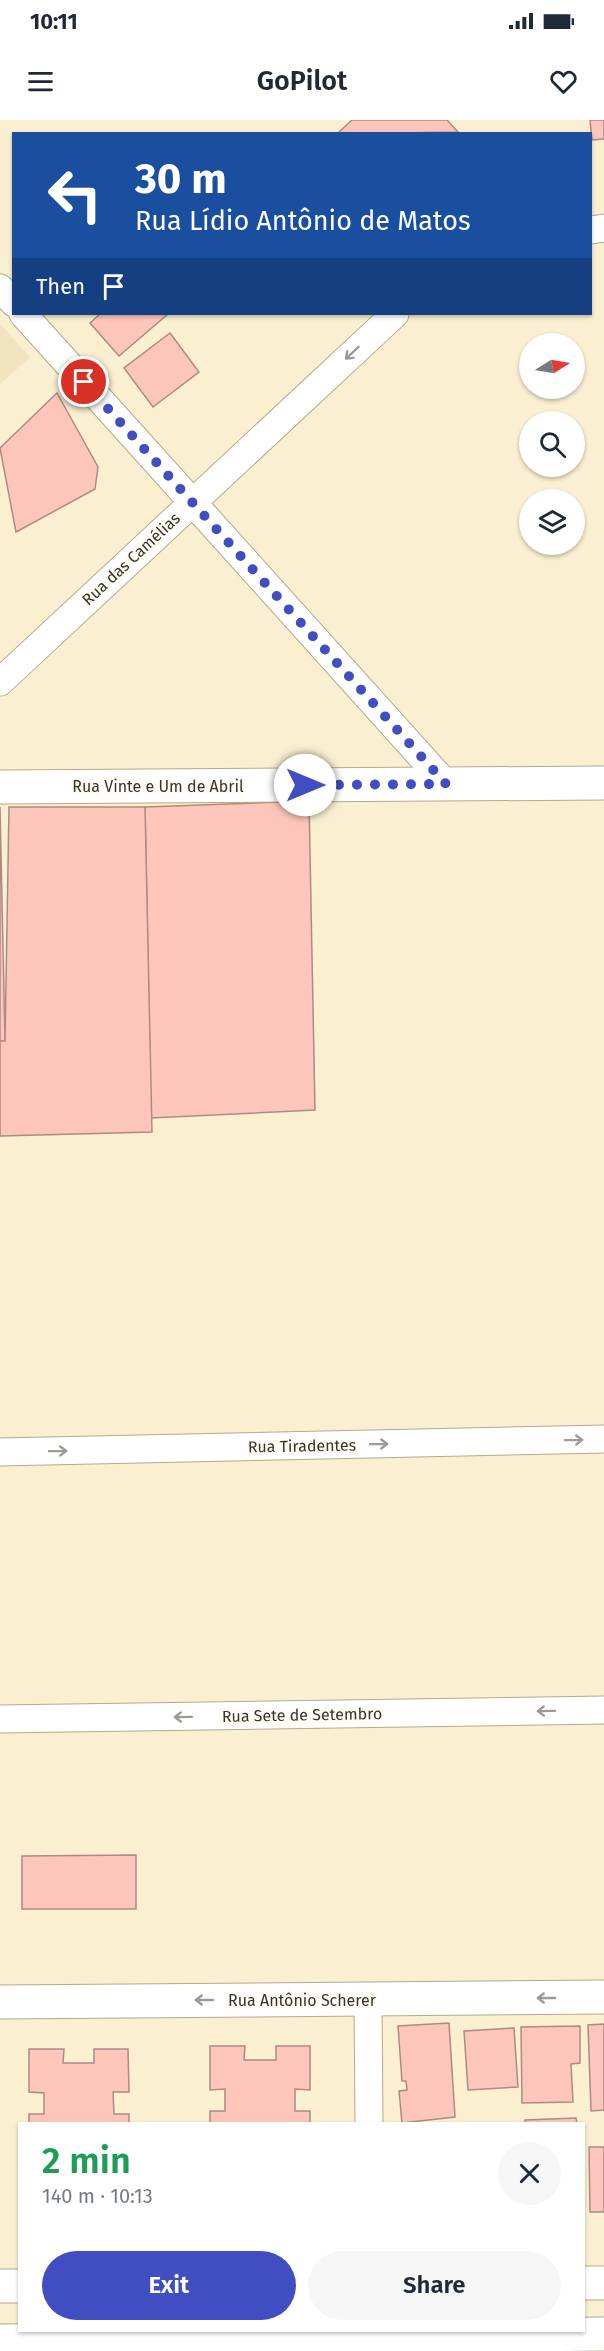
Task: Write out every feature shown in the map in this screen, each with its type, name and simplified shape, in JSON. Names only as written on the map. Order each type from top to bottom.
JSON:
[{"type":"street","points":[[0,288],[12,301]]},
{"type":"street","points":[[23,315],[446,784]]},
{"type":"street","name":"Rua das Camélias","points":[[0,682],[394,315]]},
{"type":"street","name":"Rua Vinte e Um de Abril","points":[[0,787],[604,783]]},
{"type":"street","name":"Rua Tiradentes","points":[[0,1452],[604,1439]]},
{"type":"street","name":"Rua Sete de Setembro","points":[[0,1719],[604,1710]]},
{"type":"street","name":"Rua Antônio Scherer","points":[[0,2002],[604,1998]]},
{"type":"street","points":[[368,1999],[369,2122]]},
{"type":"street","points":[[585,2283],[604,2283]]},
{"type":"street","points":[[0,2286],[18,2286]]},
{"type":"street","points":[[0,2341],[371,2339],[604,2334]]},
{"type":"shaded area","points":[[0,324],[30,357],[0,384]]},
{"type":"building","points":[[352,120],[447,120],[458,132],[339,132]]},
{"type":"building","points":[[590,120],[604,120],[604,139],[592,140]]},
{"type":"building","points":[[99,315],[167,315],[119,356],[90,323]]},
{"type":"building","points":[[170,333],[199,372],[153,407],[124,368]]},
{"type":"building","points":[[57,393],[98,467],[95,489],[16,532],[0,448]]},
{"type":"building","points":[[309,801],[315,1110],[151,1118],[145,807]]},
{"type":"building","points":[[0,807],[5,1041],[0,1041]]},
{"type":"building","points":[[9,807],[145,807],[152,1132],[0,1136],[0,1041],[5,1041]]},
{"type":"building","points":[[136,1855],[136,1909],[22,1909],[22,1856]]},
{"type":"building","points":[[449,2023],[455,2117],[402,2122],[399,2091],[407,2090],[406,2081],[402,2081],[398,2026]]},
{"type":"building","points":[[604,2024],[604,2110],[591,2111],[588,2025]]},
{"type":"building","points":[[580,2026],[580,2063],[571,2064],[573,2102],[522,2103],[521,2027]]},
{"type":"building","points":[[514,2028],[518,2087],[468,2090],[464,2031]]},
{"type":"building","points":[[210,2046],[245,2046],[244,2060],[276,2060],[276,2046],[310,2046],[310,2090],[295,2089],[295,2111],[310,2111],[310,2122],[210,2122],[210,2111],[225,2111],[225,2089],[210,2090]]},
{"type":"building","points":[[29,2049],[64,2049],[63,2063],[94,2063],[94,2049],[128,2049],[129,2092],[113,2092],[114,2114],[129,2114],[129,2122],[29,2122],[29,2114],[44,2114],[44,2093],[29,2092]]},
{"type":"building","points":[[576,2118],[577,2122],[525,2122],[525,2120]]},
{"type":"building","points":[[589,2147],[604,2147],[604,2212],[590,2212]]},
{"type":"route","points":[[84,382],[446,784],[305,785]]}]
